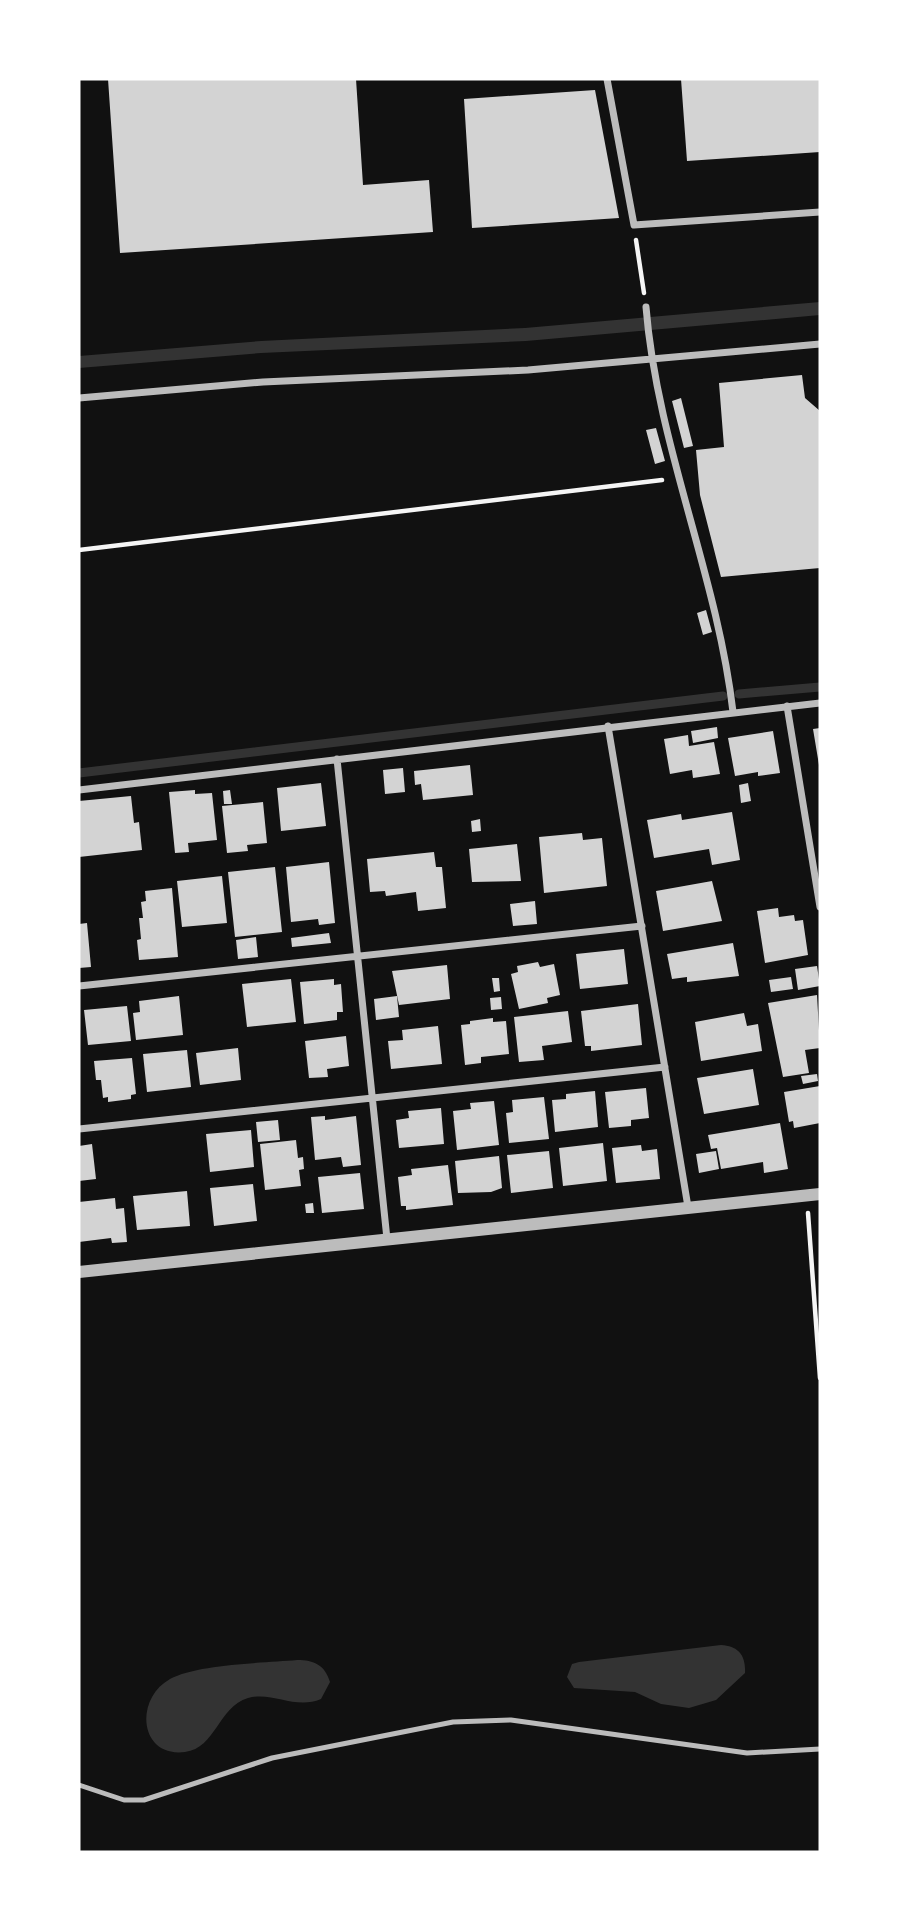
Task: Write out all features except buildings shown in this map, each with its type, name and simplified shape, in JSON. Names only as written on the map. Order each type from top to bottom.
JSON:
[{"type":"street","points":[[607,79],[634,225],[820,212]]},
{"type":"street","points":[[646,307],[650,359],[727,658],[733,712]]},
{"type":"street","points":[[79,398],[226,385],[496,372],[820,344]]},
{"type":"street","points":[[79,790],[820,703]]},
{"type":"street","points":[[787,706],[820,906]]},
{"type":"street","points":[[608,726],[688,1208]]},
{"type":"street","points":[[337,759],[387,1239]]},
{"type":"street","points":[[79,986],[642,926]]},
{"type":"street","points":[[79,1129],[665,1067]]},
{"type":"street","points":[[79,1272],[820,1194]]},
{"type":"lane","points":[[79,1785],[124,1800],[144,1800],[294,1752],[423,1726],[482,1719],[541,1723],[747,1753],[820,1749]]},
{"type":"path","points":[[634,225],[646,307]]},
{"type":"path","points":[[79,550],[681,478]]},
{"type":"path","points":[[807,1195],[820,1378]]},
{"type":"shaded area","points":[[820,302],[820,315],[526,341],[261,353],[79,368],[79,356],[261,341],[525,328]]},
{"type":"shaded area","points":[[721,1645],[732,1647],[740,1653],[745,1673],[716,1700],[689,1708],[661,1704],[635,1692],[574,1688],[567,1677],[572,1664],[579,1662]]},
{"type":"shaded area","points":[[297,1660],[314,1662],[325,1671],[330,1682],[321,1699],[293,1702],[257,1696],[248,1698],[230,1710],[204,1743],[185,1752],[170,1751],[158,1746],[151,1737],[147,1712],[158,1688],[170,1679],[213,1667]]},
{"type":"waterway","points":[[739,694],[820,687]]},
{"type":"waterway","points":[[79,773],[723,696]]}]
